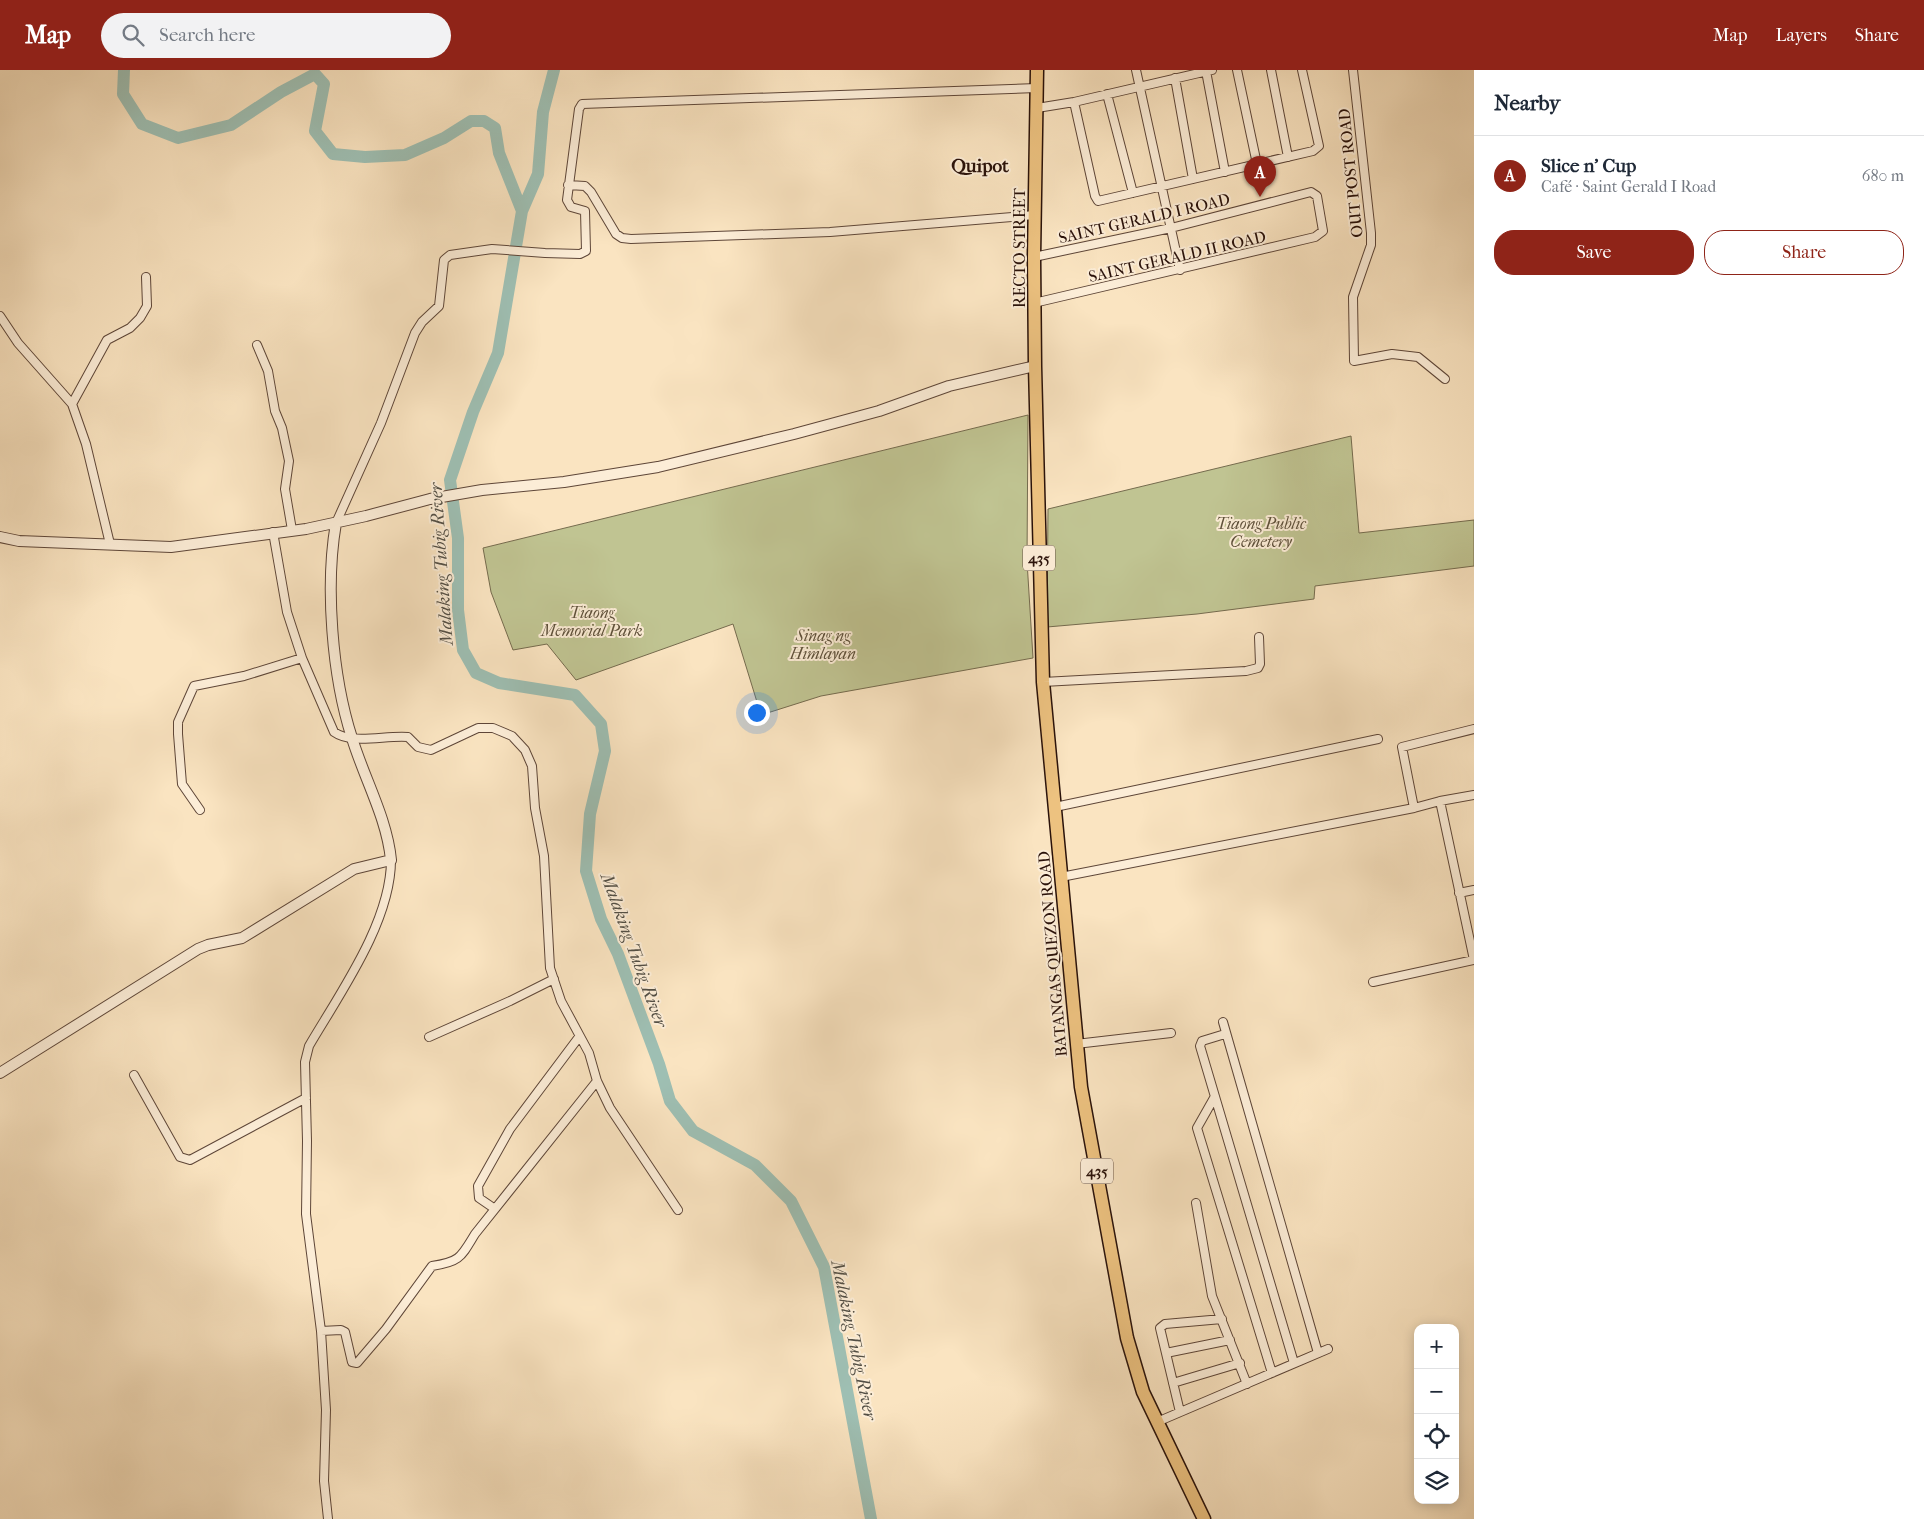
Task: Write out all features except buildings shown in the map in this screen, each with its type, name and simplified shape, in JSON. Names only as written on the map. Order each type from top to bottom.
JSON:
[{"type":"main road","name":"RECTO STREET","points":[[1035,366],[1034,257],[1037,70]]},
{"type":"main road","name":"BATANGAS-QUEZON ROAD","points":[[1035,366],[1043,682],[1081,1086],[1127,1338],[1143,1392],[1204,1519]]},
{"type":"street","points":[[1136,70],[1180,270]]},
{"type":"street","points":[[1237,70],[1257,164]]},
{"type":"street","points":[[1271,70],[1288,157]]},
{"type":"street","points":[[1074,102],[1095,196],[1098,201],[1313,151],[1319,146],[1302,70]]},
{"type":"street","name":"OUT POST ROAD","points":[[1353,70],[1371,233],[1371,245],[1353,297],[1354,361],[1392,354],[1418,357],[1445,379]]},
{"type":"street","points":[[1037,108],[1074,102],[1209,71],[1225,172]]},
{"type":"street","points":[[1175,78],[1193,180]]},
{"type":"street","points":[[328,1519],[324,1481],[326,1410],[321,1331],[306,1214],[305,1062],[309,1046],[376,929],[389,892],[391,860],[385,832],[352,740],[340,690],[332,610],[331,554],[336,523],[381,423],[415,332],[422,322],[439,306],[444,260],[450,255],[492,249],[580,254],[586,251],[587,215],[583,209],[568,205],[568,185],[579,108],[582,104],[1037,88]]},
{"type":"street","points":[[1107,94],[1133,193]]},
{"type":"street","points":[[568,185],[585,186],[591,192],[616,234],[622,238],[631,239],[830,232],[1035,215]]},
{"type":"street","name":"SAINT GERALD I ROAD","points":[[1034,257],[1171,228],[1311,192],[1318,196],[1323,231]]},
{"type":"street","name":"SAINT GERALD II ROAD","points":[[1034,303],[1316,237],[1323,231]]},
{"type":"street","points":[[72,404],[107,340],[130,328],[140,318],[147,306],[146,277]]},
{"type":"street","points":[[0,316],[18,344],[72,404],[86,444],[110,544]]},
{"type":"street","points":[[257,345],[268,371],[275,411],[282,428],[288,461],[284,489],[292,530]]},
{"type":"street","points":[[0,537],[19,541],[171,547],[336,523],[430,499],[482,490],[564,482],[658,466],[794,434],[879,411],[949,386],[1035,366]]},
{"type":"street","points":[[273,532],[287,612],[302,658],[334,732],[343,738],[352,740],[370,737],[408,737],[418,748],[431,750],[478,728],[493,728],[512,736],[525,750],[532,766],[535,808],[544,856],[550,968],[561,1001],[578,1037],[589,1053],[597,1081],[610,1108],[678,1210]]},
{"type":"street","points":[[1043,682],[1246,671],[1258,668],[1260,664],[1259,637]]},
{"type":"street","points":[[200,810],[182,784],[178,742],[178,722],[194,686],[244,676],[302,658]]},
{"type":"street","points":[[1414,808],[1402,747],[1474,729]]},
{"type":"street","points":[[1055,807],[1378,739]]},
{"type":"street","points":[[1061,877],[1474,795]]},
{"type":"street","points":[[1373,982],[1474,960],[1440,801]]},
{"type":"street","points":[[0,1073],[198,949],[242,938],[354,869],[391,860]]},
{"type":"street","points":[[1459,894],[1474,890]]},
{"type":"street","points":[[429,1037],[554,979]]},
{"type":"street","points":[[1223,1022],[1318,1353]]},
{"type":"street","points":[[1076,1044],[1171,1033]]},
{"type":"street","points":[[1225,1034],[1200,1043],[1214,1098],[1294,1363]]},
{"type":"street","points":[[495,1210],[479,1198],[478,1186],[510,1130],[578,1037]]},
{"type":"street","points":[[134,1075],[180,1157],[184,1160],[190,1160],[230,1140],[306,1098]]},
{"type":"street","points":[[321,1331],[341,1330],[345,1332],[352,1362],[358,1363],[386,1329],[432,1266],[451,1264],[459,1259],[495,1210],[597,1081]]},
{"type":"street","points":[[1214,1098],[1196,1128],[1272,1373]]},
{"type":"street","points":[[1196,1203],[1209,1284],[1247,1384]]},
{"type":"street","points":[[1180,1412],[1160,1333],[1161,1326],[1222,1319]]},
{"type":"street","points":[[1166,1353],[1230,1340]]},
{"type":"street","points":[[1157,1422],[1328,1349]]},
{"type":"street","points":[[1173,1383],[1240,1363]]},
{"type":"green space","points":[[1028,415],[1027,561],[1033,658],[821,696],[761,715],[733,624],[576,680],[547,644],[513,650],[491,592],[483,548]]},
{"type":"green space","name":"Tiaong Public Cemetery","points":[[1351,436],[1359,533],[1474,520],[1474,566],[1315,586],[1314,599],[1197,614],[1047,627],[1048,509]]},
{"type":"waterway","points":[[124,70],[123,94],[142,124],[178,138],[231,125],[281,92],[315,74],[324,84],[315,131],[333,154],[365,157],[405,155],[444,138],[471,121],[484,121],[495,128],[499,153],[522,211]]},
{"type":"waterway","name":"Malaking Tubig River","points":[[554,70],[543,112],[538,174],[522,211],[498,353],[473,412],[450,480],[458,538],[458,610],[463,650],[476,673],[499,683],[575,695],[601,724],[605,751],[590,814],[586,871],[601,919],[618,954],[659,1064],[670,1101],[693,1131],[755,1165],[791,1201],[824,1267],[871,1519]]},
{"type":"place","name":"Slice n' Cup","points":[[1260,197]]},
{"type":"district","name":"Quipot","points":[[980,165]]},
{"type":"park label","name":"Tiaong Memorial Park","points":[[592,621]]},
{"type":"park label","name":"Sinag ng Himlayan","points":[[823,644]]}]
